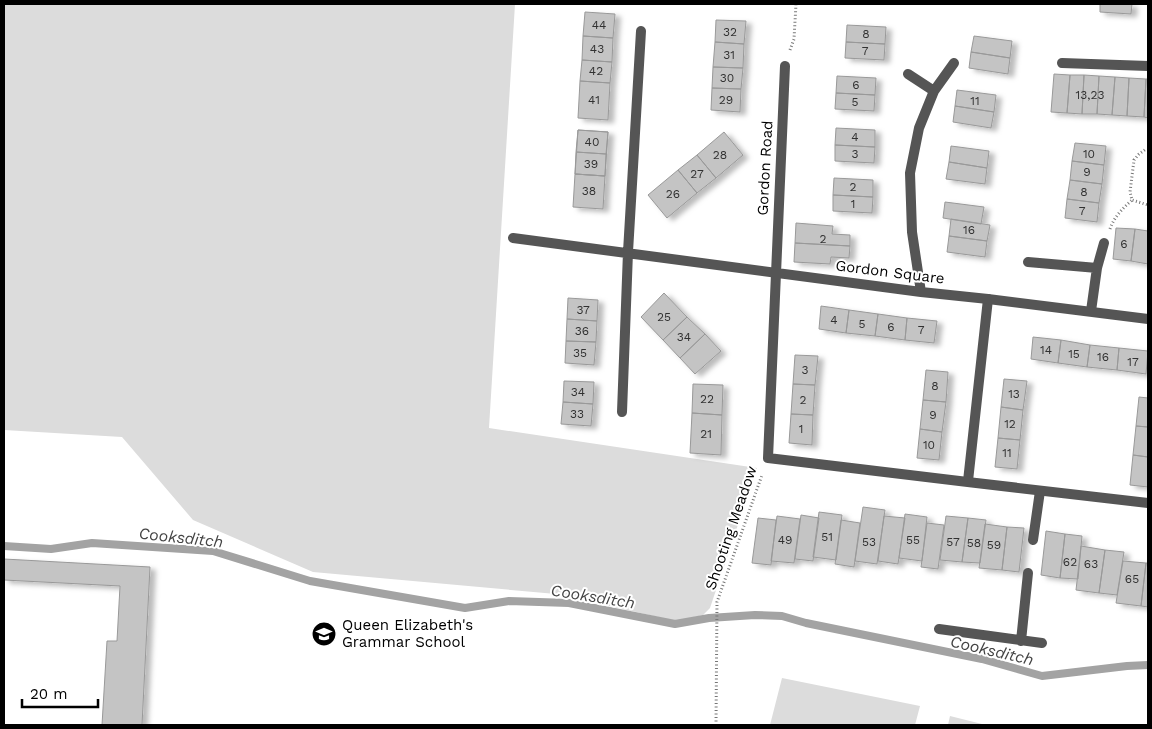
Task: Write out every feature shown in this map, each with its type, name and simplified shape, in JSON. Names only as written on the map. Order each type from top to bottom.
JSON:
[{"type":"street","points":[[622,412],[628,252],[641,31]]},
{"type":"street","points":[[921,292],[912,232],[910,173],[919,128],[934,91],[954,63]]},
{"type":"street","points":[[1062,63],[1148,66]]},
{"type":"street","name":"Gordon Road","points":[[768,458],[785,66]]},
{"type":"street","points":[[908,74],[934,91]]},
{"type":"street","name":"Gordon Square","points":[[513,238],[921,292],[1148,319]]},
{"type":"street","points":[[1091,311],[1097,268],[1104,243]]},
{"type":"street","points":[[1028,262],[1097,268]]},
{"type":"street","points":[[968,481],[988,299]]},
{"type":"street","points":[[768,458],[1148,503]]},
{"type":"street","points":[[1033,540],[1040,491]]},
{"type":"street","points":[[1021,641],[1028,573]]},
{"type":"street","points":[[939,629],[1042,643]]},
{"type":"path","points":[[785,66],[794,39],[796,4]]},
{"type":"path","points":[[1132,200],[1130,192],[1134,160],[1139,154],[1148,149]]},
{"type":"path","points":[[1132,200],[1148,205]]},
{"type":"path","points":[[1104,243],[1112,222],[1121,209],[1132,200]]},
{"type":"path","name":"Shooting Meadow","points":[[716,725],[717,602],[768,458]]},
{"type":"shaded area","points":[[4,4],[515,4],[489,428],[757,468],[710,608],[703,615],[676,621],[556,594],[313,572],[193,520],[122,437],[4,430]]},
{"type":"shaded area","points":[[782,678],[920,706],[915,725],[770,725]]},
{"type":"shaded area","points":[[950,716],[986,725],[948,725]]},
{"type":"building","points":[[1100,4],[1132,4],[1131,14],[1100,12]]},
{"type":"building","points":[[585,12],[615,14],[613,38],[583,36]]},
{"type":"building","points":[[716,20],[746,21],[744,44],[715,42]]},
{"type":"building","points":[[847,25],[886,27],[885,44],[846,42]]},
{"type":"building","points":[[583,36],[613,38],[612,62],[582,60]]},
{"type":"building","points":[[974,36],[1012,41],[1010,58],[971,52]]},
{"type":"building","points":[[715,42],[744,44],[743,68],[713,67]]},
{"type":"building","points":[[846,42],[885,44],[884,60],[845,58]]},
{"type":"building","points":[[971,52],[1010,58],[1008,74],[969,68]]},
{"type":"building","points":[[582,60],[612,62],[610,83],[580,81]]},
{"type":"building","points":[[713,67],[743,68],[741,89],[712,88]]},
{"type":"building","points":[[1054,74],[1070,75],[1067,113],[1051,112]]},
{"type":"building","points":[[1070,75],[1084,75],[1082,114],[1067,113]]},
{"type":"building","points":[[1084,75],[1099,76],[1097,114],[1082,114]]},
{"type":"building","points":[[837,76],[876,78],[875,95],[836,93]]},
{"type":"building","points":[[1099,76],[1115,77],[1112,115],[1097,114]]},
{"type":"building","points":[[1115,77],[1129,78],[1127,116],[1112,115]]},
{"type":"building","points":[[1129,78],[1146,79],[1144,117],[1127,116]]},
{"type":"building","points":[[1146,79],[1148,79],[1148,118],[1144,117]]},
{"type":"building","points":[[580,81],[610,83],[608,120],[578,118]]},
{"type":"building","points":[[712,88],[741,89],[740,112],[711,110]]},
{"type":"building","points":[[957,90],[996,95],[994,112],[955,106]]},
{"type":"building","points":[[836,93],[875,95],[874,111],[835,109]]},
{"type":"building","points":[[955,106],[994,112],[991,128],[953,122]]},
{"type":"building","points":[[836,128],[875,130],[875,147],[835,145]]},
{"type":"building","points":[[578,130],[608,132],[605,176],[575,174]]},
{"type":"building","points":[[578,130],[608,132],[606,154],[576,152]]},
{"type":"building","points":[[724,132],[743,155],[716,178],[697,155]]},
{"type":"building","points":[[1075,143],[1106,146],[1104,165],[1072,161]]},
{"type":"building","points":[[835,145],[875,147],[874,163],[835,161]]},
{"type":"building","points":[[951,146],[989,151],[987,168],[949,162]]},
{"type":"building","points":[[576,152],[606,154],[605,176],[575,174]]},
{"type":"building","points":[[697,155],[716,178],[697,193],[678,170]]},
{"type":"building","points":[[1072,161],[1104,165],[1102,184],[1070,180]]},
{"type":"building","points":[[949,162],[987,168],[985,184],[946,179]]},
{"type":"building","points":[[678,170],[697,193],[667,218],[648,195]]},
{"type":"building","points":[[575,174],[605,176],[603,209],[573,207]]},
{"type":"building","points":[[834,178],[873,180],[873,197],[833,195]]},
{"type":"building","points":[[1070,180],[1102,184],[1099,203],[1067,199]]},
{"type":"building","points":[[833,195],[873,197],[872,213],[833,211]]},
{"type":"building","points":[[1067,199],[1099,203],[1097,222],[1065,218]]},
{"type":"building","points":[[945,202],[984,207],[981,224],[943,218]]},
{"type":"building","points":[[951,219],[990,225],[987,241],[949,236]]},
{"type":"building","points":[[796,223],[833,226],[832,234],[850,235],[850,246],[795,243]]},
{"type":"building","points":[[1116,228],[1135,229],[1131,261],[1113,259]]},
{"type":"building","points":[[1135,229],[1148,231],[1148,264],[1131,261]]},
{"type":"building","points":[[949,236],[987,241],[985,257],[947,252]]},
{"type":"building","points":[[795,243],[850,246],[849,258],[831,257],[830,264],[794,262]]},
{"type":"building","points":[[664,293],[687,317],[663,340],[641,317]]},
{"type":"building","points":[[568,298],[598,300],[597,321],[567,319]]},
{"type":"building","points":[[821,306],[849,310],[846,333],[819,329]]},
{"type":"building","points":[[849,310],[878,314],[875,336],[846,333]]},
{"type":"building","points":[[878,314],[907,318],[905,340],[875,336]]},
{"type":"building","points":[[687,317],[705,334],[680,358],[663,340]]},
{"type":"building","points":[[907,318],[937,321],[934,343],[905,340]]},
{"type":"building","points":[[567,319],[597,321],[596,342],[566,341]]},
{"type":"building","points":[[705,334],[721,351],[695,374],[680,358]]},
{"type":"building","points":[[1033,337],[1061,340],[1058,363],[1031,359]]},
{"type":"building","points":[[1061,340],[1090,345],[1087,367],[1058,363]]},
{"type":"building","points":[[566,341],[596,342],[594,365],[565,363]]},
{"type":"building","points":[[1090,345],[1119,348],[1117,370],[1087,367]]},
{"type":"building","points":[[1119,348],[1148,351],[1146,374],[1117,370]]},
{"type":"building","points":[[795,355],[818,356],[815,385],[793,384]]},
{"type":"building","points":[[926,370],[948,372],[946,402],[923,400]]},
{"type":"building","points":[[1004,379],[1027,381],[1023,410],[1001,407]]},
{"type":"building","points":[[564,381],[594,382],[593,404],[563,402]]},
{"type":"building","points":[[693,384],[723,385],[722,415],[692,413]]},
{"type":"building","points":[[793,384],[815,385],[813,415],[791,414]]},
{"type":"building","points":[[1139,397],[1148,398],[1148,427],[1136,426]]},
{"type":"building","points":[[923,400],[946,402],[942,432],[920,429]]},
{"type":"building","points":[[563,402],[593,404],[591,426],[561,424]]},
{"type":"building","points":[[1001,407],[1023,410],[1020,440],[998,438]]},
{"type":"building","points":[[692,413],[722,415],[721,455],[690,453]]},
{"type":"building","points":[[791,414],[813,415],[812,445],[789,443]]},
{"type":"building","points":[[1136,426],[1148,427],[1148,457],[1133,455]]},
{"type":"building","points":[[920,429],[942,432],[939,460],[917,458]]},
{"type":"building","points":[[998,438],[1020,440],[1017,469],[995,467]]},
{"type":"building","points":[[1133,455],[1148,457],[1148,487],[1130,485]]},
{"type":"building","points":[[863,507],[885,510],[877,564],[855,561]]},
{"type":"building","points":[[819,512],[842,515],[836,560],[813,557]]},
{"type":"building","points":[[905,514],[927,517],[922,561],[899,558]]},
{"type":"building","points":[[801,515],[819,518],[813,561],[795,559]]},
{"type":"building","points":[[777,516],[800,519],[794,563],[771,561]]},
{"type":"building","points":[[884,516],[905,518],[898,564],[878,561]]},
{"type":"building","points":[[946,516],[968,518],[962,562],[940,560]]},
{"type":"building","points":[[758,518],[776,520],[771,565],[752,563]]},
{"type":"building","points":[[968,518],[986,520],[980,563],[962,562]]},
{"type":"building","points":[[841,520],[860,523],[854,567],[835,564]]},
{"type":"building","points":[[927,523],[944,525],[938,569],[921,567]]},
{"type":"building","points":[[985,524],[1007,527],[1002,570],[979,568]]},
{"type":"building","points":[[1007,527],[1024,528],[1019,572],[1002,570]]},
{"type":"building","points":[[1046,531],[1065,534],[1060,578],[1041,575]]},
{"type":"building","points":[[1065,534],[1082,536],[1078,579],[1060,578]]},
{"type":"building","points":[[1081,546],[1105,550],[1099,593],[1076,590]]},
{"type":"building","points":[[1105,550],[1124,552],[1117,595],[1099,593]]},
{"type":"building","points":[[4,559],[150,567],[142,725],[102,725],[107,641],[117,641],[120,586],[4,580]]},
{"type":"building","points":[[1123,561],[1146,563],[1141,606],[1116,603]]},
{"type":"building","points":[[1146,563],[1148,563],[1148,607],[1141,606]]},
{"type":"waterway","name":"Cooksditch","points":[[4,546],[51,549],[92,543],[213,551],[310,581],[465,608],[509,601],[569,603],[675,624],[709,618],[755,615],[782,616],[806,623],[982,659],[1042,676],[1148,665]]},
{"type":"place","name":"Queen Elizabeth's Grammar School","points":[[324,634]]}]
